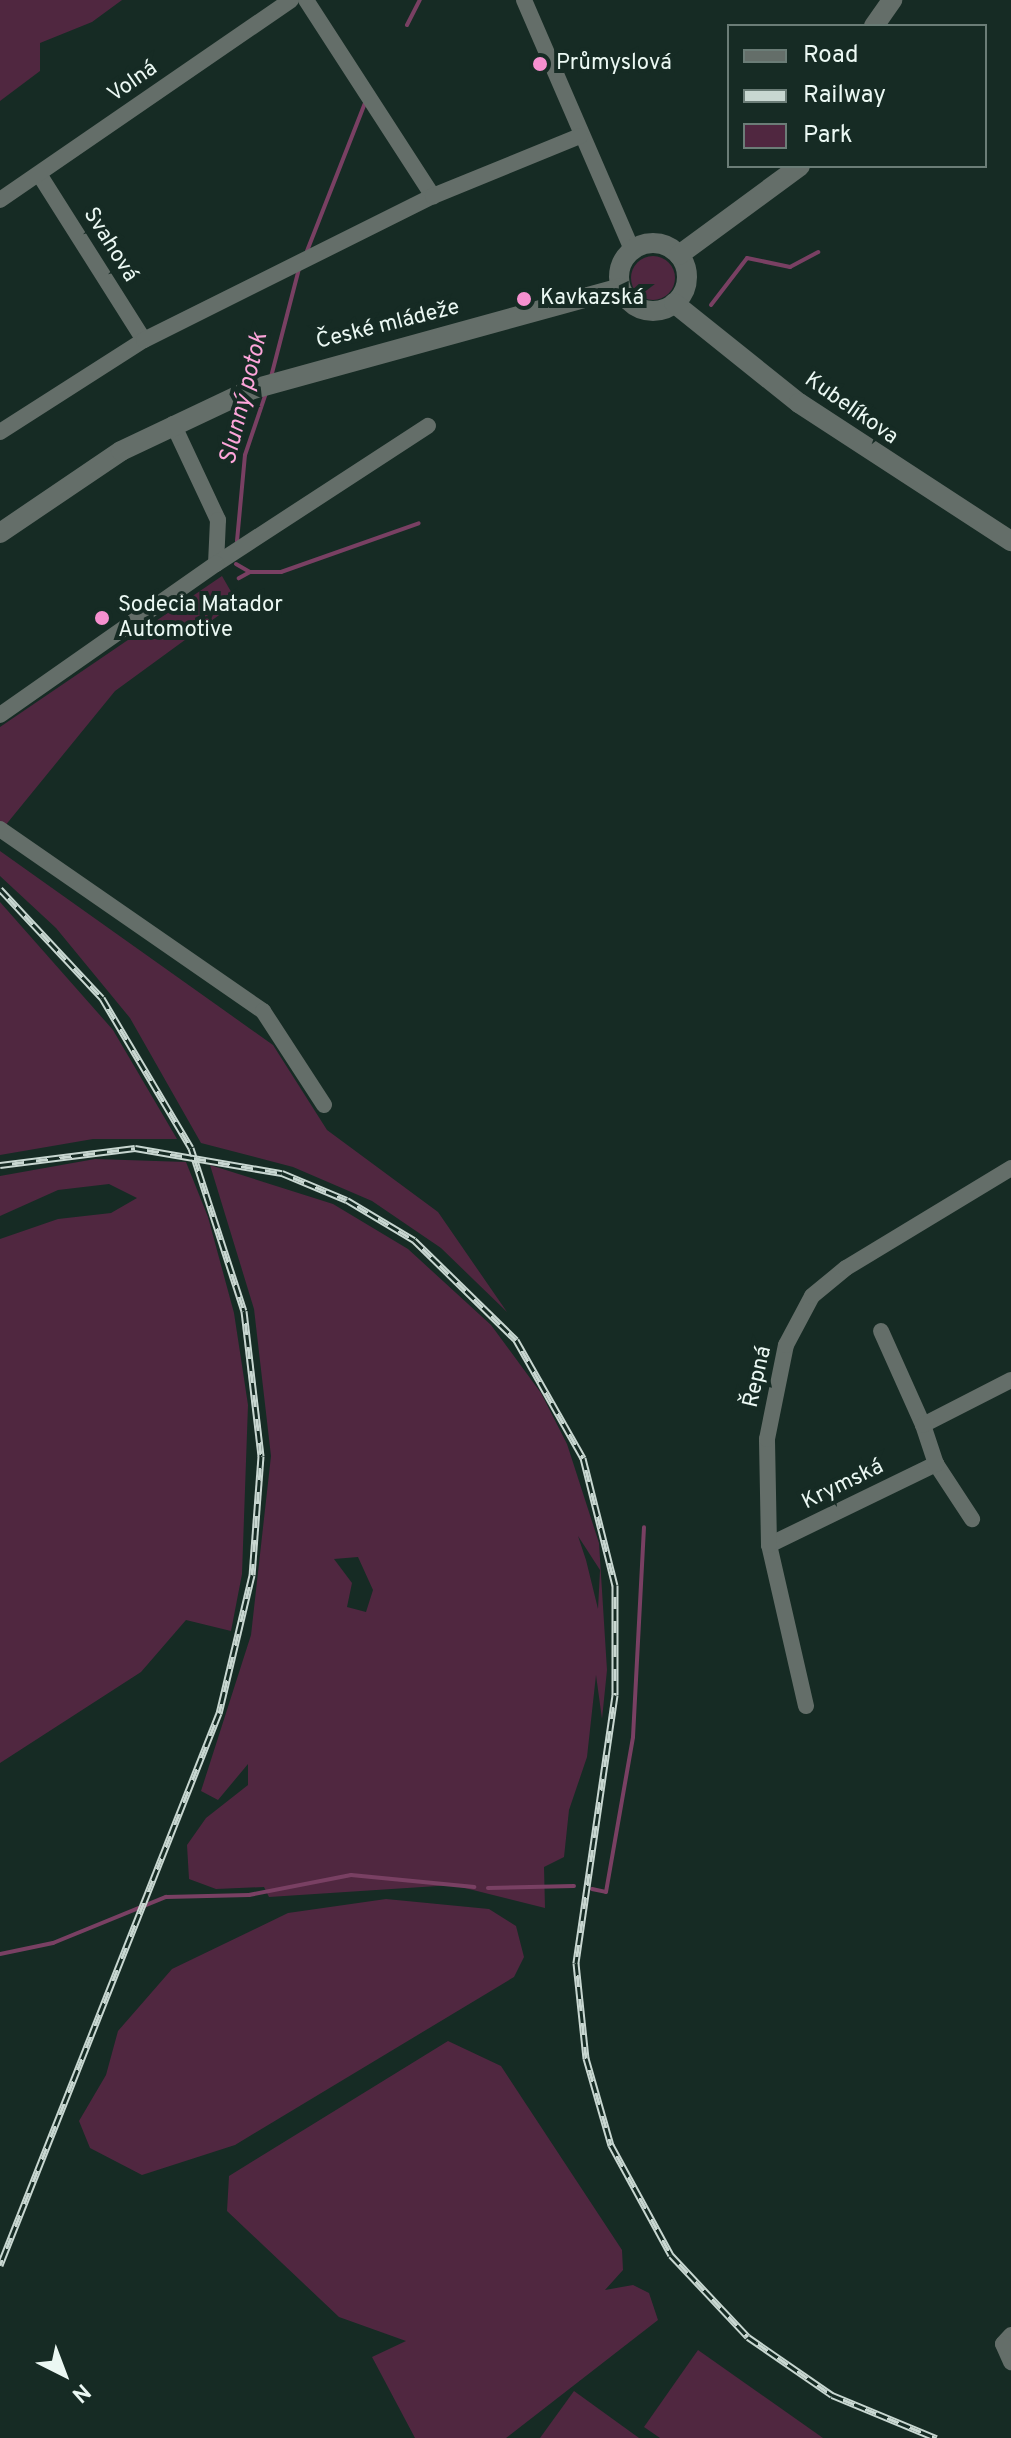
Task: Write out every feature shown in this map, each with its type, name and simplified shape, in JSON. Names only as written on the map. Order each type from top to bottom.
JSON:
[{"type":"street","name":"Volná","points":[[0,200],[291,0]]},
{"type":"street","points":[[306,0],[433,196]]},
{"type":"street","points":[[524,0],[580,136],[632,250]]},
{"type":"street","points":[[875,24],[892,0]]},
{"type":"street","points":[[0,432],[144,340],[433,196],[580,136]]},
{"type":"street","points":[[679,255],[797,168]]},
{"type":"street","name":"Svahová","points":[[39,174],[144,340]]},
{"type":"street","points":[[660,244],[679,255],[687,277],[674,303],[640,309],[620,288],[619,270],[632,250],[660,244]]},
{"type":"street","name":"České mládeže","points":[[0,533],[173,424],[250,390],[287,376],[620,288]]},
{"type":"street","name":"Kubelíkova","points":[[674,303],[799,403],[1011,541]]},
{"type":"street","points":[[173,424],[218,520],[216,564]]},
{"type":"street","points":[[0,715],[216,564],[428,426]]},
{"type":"street","points":[[0,829],[263,1011],[324,1105]]},
{"type":"street","name":"Řepná","points":[[806,1706],[769,1545],[767,1439],[786,1345],[812,1296],[1011,1168]]},
{"type":"street","points":[[881,1331],[923,1425],[936,1464],[972,1519]]},
{"type":"street","points":[[923,1425],[1011,1380]]},
{"type":"street","name":"Krymská","points":[[769,1545],[936,1464]]},
{"type":"street","points":[[1007,2339],[1011,2362]]},
{"type":"green space","points":[[0,0],[122,0],[92,22],[40,43],[40,71],[0,101]]},
{"type":"green space","points":[[653,256],[669,262],[675,278],[669,294],[653,300],[637,294],[631,278],[637,262]]},
{"type":"green space","points":[[222,576],[237,602],[115,691],[0,832],[0,727]]},
{"type":"green space","points":[[0,851],[273,1045],[327,1130],[438,1212],[507,1312],[441,1248],[372,1201],[293,1167],[201,1143],[130,1018],[56,928],[0,876]]},
{"type":"green space","points":[[0,902],[113,1030],[177,1139],[93,1139],[0,1155]]},
{"type":"green space","points":[[95,1159],[186,1162],[208,1217],[234,1313],[248,1405],[242,1574],[231,1631],[186,1620],[141,1672],[0,1763],[0,1239],[58,1219],[111,1213],[137,1198],[109,1184],[58,1190],[0,1216],[0,1176]]},
{"type":"green space","points":[[210,1165],[333,1204],[408,1249],[491,1325],[541,1393],[567,1444],[599,1543],[607,1670],[602,1719],[596,1675],[587,1757],[569,1810],[564,1857],[544,1867],[545,1908],[453,1885],[269,1897],[264,1887],[216,1889],[189,1879],[187,1845],[206,1818],[248,1785],[248,1764],[218,1800],[201,1791],[251,1635],[271,1456],[254,1309]],"holes":[[[578,1536],[600,1570],[598,1609],[586,1560]],[[358,1557],[373,1590],[366,1612],[347,1607],[352,1583],[334,1559]]]},
{"type":"green space","points":[[386,1899],[489,1909],[516,1926],[524,1957],[514,1977],[235,2145],[142,2175],[90,2148],[79,2121],[106,2075],[118,2031],[172,1969],[288,1913]]},
{"type":"green space","points":[[448,2041],[501,2066],[622,2250],[623,2270],[605,2290],[633,2285],[649,2293],[658,2320],[506,2438],[415,2438],[372,2357],[406,2341],[339,2317],[227,2211],[229,2176]]},
{"type":"green space","points":[[698,2350],[823,2438],[660,2438],[644,2427]]},
{"type":"green space","points":[[574,2391],[639,2438],[540,2438]]},
{"type":"waterway","name":"Slunný potok","points":[[407,25],[420,0]]},
{"type":"waterway","name":"Slunný potok","points":[[307,251],[365,103]]},
{"type":"waterway","points":[[711,305],[747,258],[790,267],[818,252]]},
{"type":"waterway","name":"Slunný potok","points":[[271,377],[299,269]]},
{"type":"waterway","name":"Slunný potok","points":[[237,541],[245,455],[266,393]]},
{"type":"waterway","points":[[250,572],[281,572],[419,523]]},
{"type":"waterway","name":"Slunný potok","points":[[236,564],[250,572],[239,578]]},
{"type":"waterway","points":[[592,1889],[606,1892],[633,1737],[644,1527]]},
{"type":"waterway","points":[[0,1954],[53,1943],[166,1897],[249,1895],[351,1875],[474,1887]]},
{"type":"waterway","points":[[488,1888],[574,1886]]},
{"type":"railway","points":[[0,889],[102,998],[191,1148],[244,1311],[261,1456],[252,1575],[219,1713],[0,2265]]},
{"type":"railway","points":[[0,1165],[135,1148],[282,1173],[347,1200],[414,1240],[516,1340],[583,1458],[615,1585],[615,1695],[576,1963],[586,2058],[611,2145],[671,2255],[748,2337],[832,2395],[936,2438]]},
{"type":"place","name":"Průmyslová","points":[[540,64]]},
{"type":"place","name":"Kavkazská","points":[[524,299]]},
{"type":"place","name":"Sodecia Matador Automotive","points":[[102,618]]}]
